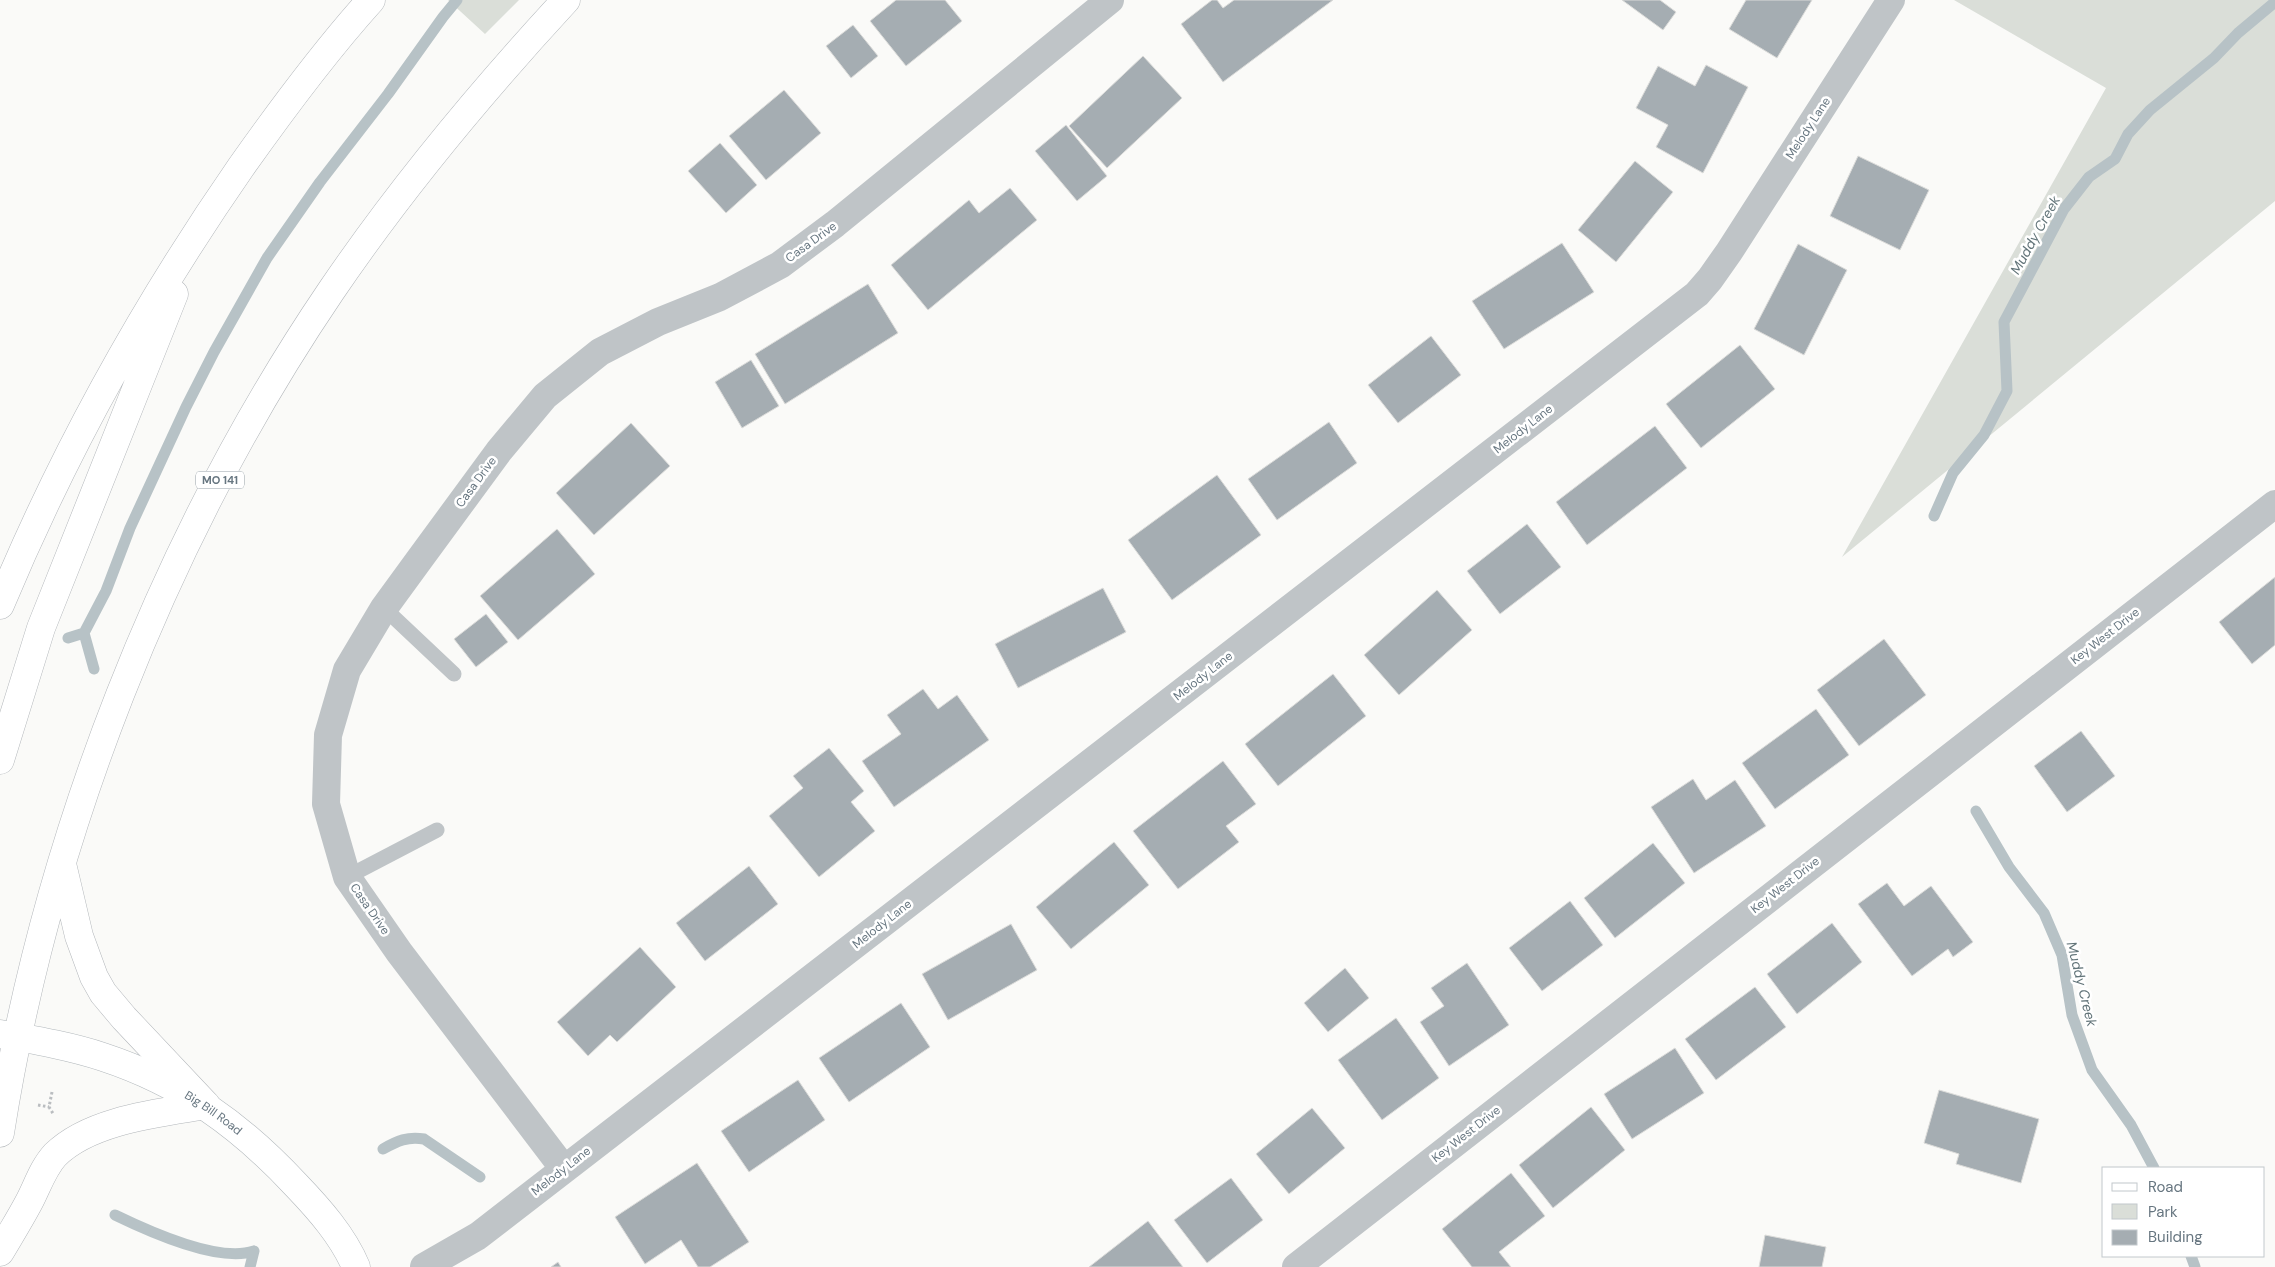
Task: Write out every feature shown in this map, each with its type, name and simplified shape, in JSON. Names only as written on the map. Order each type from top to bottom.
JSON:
[{"type":"main road","points":[[0,605],[20,556],[64,464],[129,343],[201,225],[276,117],[371,0]]},
{"type":"main road","name":"MO 141","points":[[0,1133],[6,1033],[32,973],[87,785],[137,654],[193,530],[258,409],[330,292],[410,181],[498,74],[566,0]]},
{"type":"main road","points":[[0,760],[41,628],[201,225]]},
{"type":"main road","points":[[62,866],[79,936],[94,977],[103,993],[206,1105]]},
{"type":"main road","name":"Big Bill Road","points":[[6,1033],[110,1059],[150,1075],[206,1105],[268,1155],[299,1188],[334,1229],[350,1252],[356,1267]]},
{"type":"main road","points":[[0,1252],[18,1223],[45,1170],[55,1156],[73,1141],[124,1119],[206,1105]]},
{"type":"street","name":"Casa Drive","points":[[564,1169],[400,952],[347,877],[326,804],[328,735],[347,670],[384,608],[499,451],[545,396],[600,352],[658,322],[720,297],[780,265],[835,224],[1110,0]]},
{"type":"street","name":"Melody Lane","points":[[424,1267],[478,1236],[1697,294],[1729,252],[1891,0]]},
{"type":"street","name":"Key West Drive","points":[[1296,1267],[2275,504]]},
{"type":"lane","points":[[384,608],[454,674]]},
{"type":"lane","points":[[347,877],[437,830]]},
{"type":"path","points":[[37,1105],[49,1107],[52,1092]]},
{"type":"green space","points":[[448,0],[519,0],[485,34]]},
{"type":"green space","points":[[1954,0],[2275,0],[2275,201],[1842,557],[2106,88]]},
{"type":"building","points":[[896,0],[945,0],[962,21],[906,66],[870,21]]},
{"type":"building","points":[[1212,0],[1217,0],[1223,8],[1234,0],[1333,0],[1223,82],[1181,24]]},
{"type":"building","points":[[1622,0],[1660,0],[1676,12],[1663,30]]},
{"type":"building","points":[[1746,0],[1812,0],[1777,58],[1729,29]]},
{"type":"building","points":[[853,25],[878,56],[851,78],[826,46]]},
{"type":"building","points":[[1143,56],[1182,98],[1107,168],[1069,126]]},
{"type":"building","points":[[1706,65],[1748,87],[1703,173],[1656,147],[1668,125],[1636,108],[1658,66],[1695,86]]},
{"type":"building","points":[[784,90],[821,133],[766,180],[729,136]]},
{"type":"building","points":[[1066,125],[1107,176],[1077,201],[1035,151]]},
{"type":"building","points":[[720,143],[757,185],[726,213],[688,171]]},
{"type":"building","points":[[1858,156],[1929,190],[1900,250],[1830,216]]},
{"type":"building","points":[[1635,161],[1673,192],[1616,262],[1578,230]]},
{"type":"building","points":[[1010,188],[1037,220],[928,310],[891,265],[969,200],[979,213]]},
{"type":"building","points":[[1562,243],[1594,292],[1504,349],[1472,301]]},
{"type":"building","points":[[1798,244],[1847,270],[1804,355],[1754,329]]},
{"type":"building","points":[[868,284],[898,333],[785,404],[755,354]]},
{"type":"building","points":[[1431,336],[1461,375],[1398,423],[1368,385]]},
{"type":"building","points":[[1740,345],[1775,389],[1701,448],[1666,404]]},
{"type":"building","points":[[751,360],[779,406],[742,428],[715,382]]},
{"type":"building","points":[[1329,422],[1357,463],[1277,520],[1248,479]]},
{"type":"building","points":[[631,423],[670,466],[594,535],[556,493]]},
{"type":"building","points":[[1655,426],[1687,468],[1587,545],[1556,502]]},
{"type":"building","points":[[1217,475],[1261,535],[1172,600],[1128,540]]},
{"type":"building","points":[[1527,524],[1561,567],[1500,614],[1467,571]]},
{"type":"building","points":[[557,529],[595,574],[518,640],[480,596]]},
{"type":"building","points":[[2275,577],[2275,645],[2252,664],[2219,622]]},
{"type":"building","points":[[1103,588],[1126,632],[1018,688],[995,644]]},
{"type":"building","points":[[1437,590],[1472,630],[1399,695],[1364,655]]},
{"type":"building","points":[[486,614],[508,642],[476,667],[454,639]]},
{"type":"building","points":[[1884,639],[1926,695],[1859,746],[1817,690]]},
{"type":"building","points":[[1333,674],[1366,716],[1278,786],[1245,744]]},
{"type":"building","points":[[923,689],[938,709],[957,695],[989,740],[894,807],[862,761],[901,734],[887,715]]},
{"type":"building","points":[[1816,709],[1849,755],[1775,809],[1742,763]]},
{"type":"building","points":[[2081,731],[2115,776],[2067,812],[2034,766]]},
{"type":"building","points":[[829,748],[864,791],[851,802],[875,831],[819,877],[769,816],[803,788],[793,776]]},
{"type":"building","points":[[1223,761],[1256,804],[1226,826],[1239,842],[1178,889],[1133,831]]},
{"type":"building","points":[[1693,779],[1706,800],[1735,780],[1766,826],[1694,873],[1651,807]]},
{"type":"building","points":[[1114,842],[1149,885],[1071,949],[1036,907]]},
{"type":"building","points":[[1653,843],[1685,883],[1615,938],[1584,898]]},
{"type":"building","points":[[749,866],[778,904],[705,961],[676,923]]},
{"type":"building","points":[[1887,883],[1904,906],[1931,886],[1973,942],[1953,957],[1948,949],[1912,976],[1858,904]]},
{"type":"building","points":[[1570,901],[1603,945],[1542,991],[1509,948]]},
{"type":"building","points":[[1832,923],[1862,962],[1797,1014],[1767,974]]},
{"type":"building","points":[[1011,924],[1037,970],[948,1020],[922,974]]},
{"type":"building","points":[[640,947],[676,987],[617,1042],[610,1035],[588,1056],[557,1022]]},
{"type":"building","points":[[1467,963],[1509,1025],[1449,1066],[1420,1022],[1444,1006],[1431,988]]},
{"type":"building","points":[[1345,968],[1369,998],[1328,1032],[1304,1003]]},
{"type":"building","points":[[1755,987],[1786,1027],[1716,1080],[1685,1039]]},
{"type":"building","points":[[901,1003],[930,1047],[849,1102],[819,1058]]},
{"type":"building","points":[[1396,1018],[1439,1078],[1382,1120],[1338,1060]]},
{"type":"building","points":[[1675,1048],[1704,1093],[1632,1139],[1604,1094]]},
{"type":"building","points":[[798,1080],[825,1120],[749,1172],[721,1131]]},
{"type":"building","points":[[1939,1090],[2039,1119],[2021,1183],[1956,1164],[1959,1154],[1924,1143]]},
{"type":"building","points":[[1591,1107],[1625,1150],[1553,1208],[1519,1165]]},
{"type":"building","points":[[1312,1108],[1345,1148],[1289,1194],[1256,1154]]},
{"type":"building","points":[[697,1163],[749,1242],[710,1267],[698,1267],[681,1240],[645,1264],[615,1217]]},
{"type":"building","points":[[1511,1173],[1545,1216],[1499,1252],[1511,1267],[1472,1267],[1442,1229]]},
{"type":"building","points":[[1231,1178],[1263,1220],[1207,1263],[1174,1220]]},
{"type":"building","points":[[1148,1221],[1183,1267],[1089,1267]]},
{"type":"building","points":[[1765,1235],[1826,1247],[1822,1267],[1759,1267]]},
{"type":"building","points":[[558,1262],[561,1267],[551,1267]]},
{"type":"waterway","points":[[68,638],[84,633],[106,591],[130,528],[186,407],[214,352],[267,258],[320,182],[457,0]]},
{"type":"waterway","name":"Muddy Creek","points":[[1934,516],[1953,473],[1984,435],[2007,391],[2004,322],[2064,209],[2089,177],[2115,159],[2128,134],[2150,110],[2214,58],[2238,33],[2275,2]]},
{"type":"waterway","points":[[84,633],[94,669]]},
{"type":"waterway","name":"Muddy Creek","points":[[1976,811],[2009,867],[2044,913],[2062,955],[2072,1015],[2092,1070],[2131,1125],[2153,1167]]},
{"type":"waterway","points":[[383,1149],[403,1140],[413,1138],[424,1139],[480,1177]]},
{"type":"waterway","points":[[115,1215],[164,1237],[203,1249],[239,1254],[254,1251]]},
{"type":"waterway","points":[[250,1267],[254,1251]]},
{"type":"waterway","name":"Muddy Creek","points":[[2191,1257],[2195,1267]]}]
